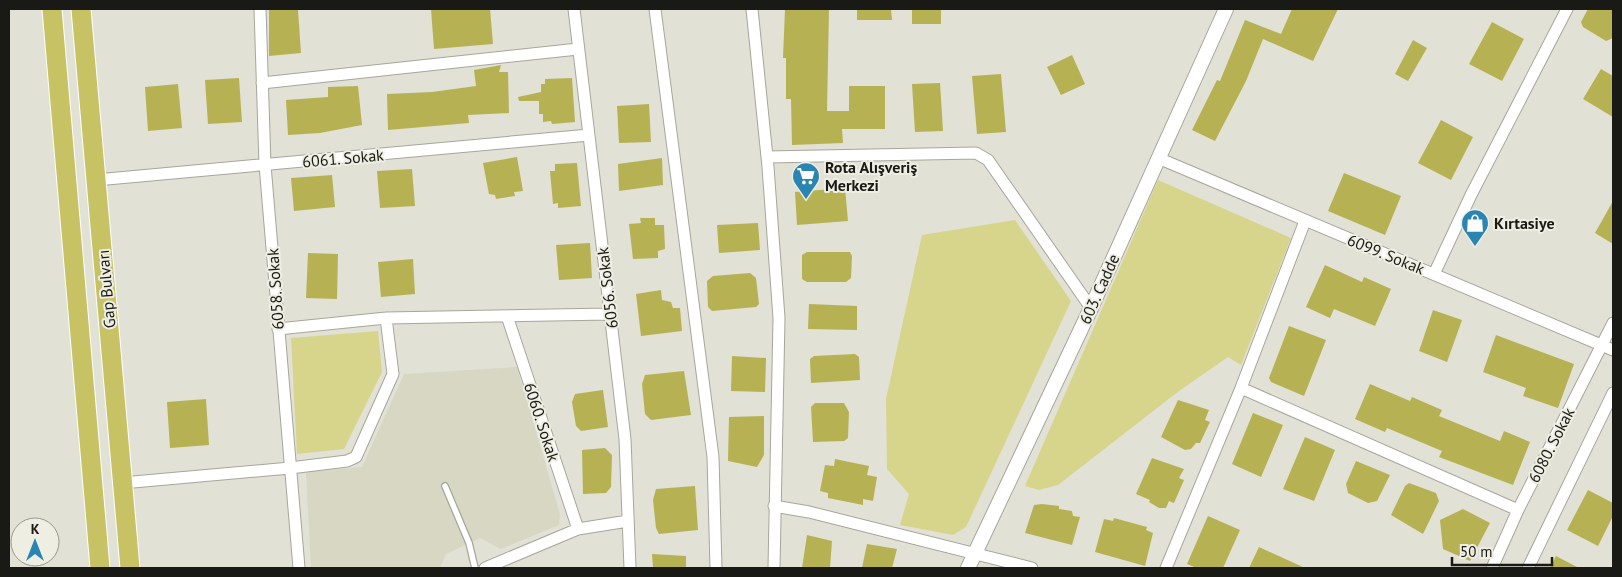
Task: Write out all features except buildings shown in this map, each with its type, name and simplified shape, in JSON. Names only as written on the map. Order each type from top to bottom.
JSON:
[{"type":"highway","name":"Gap Bulvarı","points":[[52,9],[100,568]]},
{"type":"highway","name":"Gap Bulvarı","points":[[81,9],[130,568]]},
{"type":"street","name":"6058. Sokak","points":[[260,9],[265,165],[299,568]]},
{"type":"street","name":"6056. Sokak","points":[[574,9],[625,439],[630,568]]},
{"type":"street","points":[[655,9],[713,457],[716,568]]},
{"type":"street","points":[[752,9],[767,157],[780,318],[774,568]]},
{"type":"street","name":"603. Cadde","points":[[968,568],[1091,308],[1226,9]]},
{"type":"street","points":[[1434,274],[1471,194],[1567,9]]},
{"type":"street","points":[[262,83],[578,49]]},
{"type":"street","name":"6061. Sokak","points":[[96,180],[589,136]]},
{"type":"street","points":[[767,157],[976,154],[988,160],[1091,308]]},
{"type":"street","name":"6099. Sokak","points":[[1158,158],[1613,350]]},
{"type":"street","points":[[1166,568],[1241,388],[1305,221]]},
{"type":"street","points":[[278,329],[386,318],[610,314]]},
{"type":"street","name":"6060. Sokak","points":[[507,316],[578,529]]},
{"type":"street","points":[[122,483],[290,468],[347,461],[356,457],[393,374],[386,318]]},
{"type":"street","name":"6080. Sokak","points":[[1492,568],[1518,510],[1613,323]]},
{"type":"street","points":[[1241,388],[1518,510]]},
{"type":"street","points":[[1528,568],[1613,393]]},
{"type":"street","points":[[774,506],[809,512],[1032,568]]},
{"type":"street","points":[[485,568],[578,529],[628,520]]},
{"type":"lane","points":[[445,486],[469,543],[475,568]]},
{"type":"shaded area","points":[[1158,180],[1291,238],[1241,365],[1228,357],[1179,391],[1058,485],[1039,490],[1025,486]]},
{"type":"shaded area","points":[[1015,220],[1071,301],[966,527],[953,535],[900,525],[909,494],[887,469],[886,399],[922,235]]},
{"type":"shaded area","points":[[378,331],[382,372],[344,449],[297,454],[291,338]]},
{"type":"shaded area","points":[[517,367],[560,514],[559,525],[501,549],[480,538],[446,554],[440,568],[311,568],[306,472],[362,467],[404,374]]},
{"type":"place","name":"Rota Alışveriş Merkezi","points":[[806,200]]},
{"type":"place","name":"Kırtasiye","points":[[1475,247]]}]
